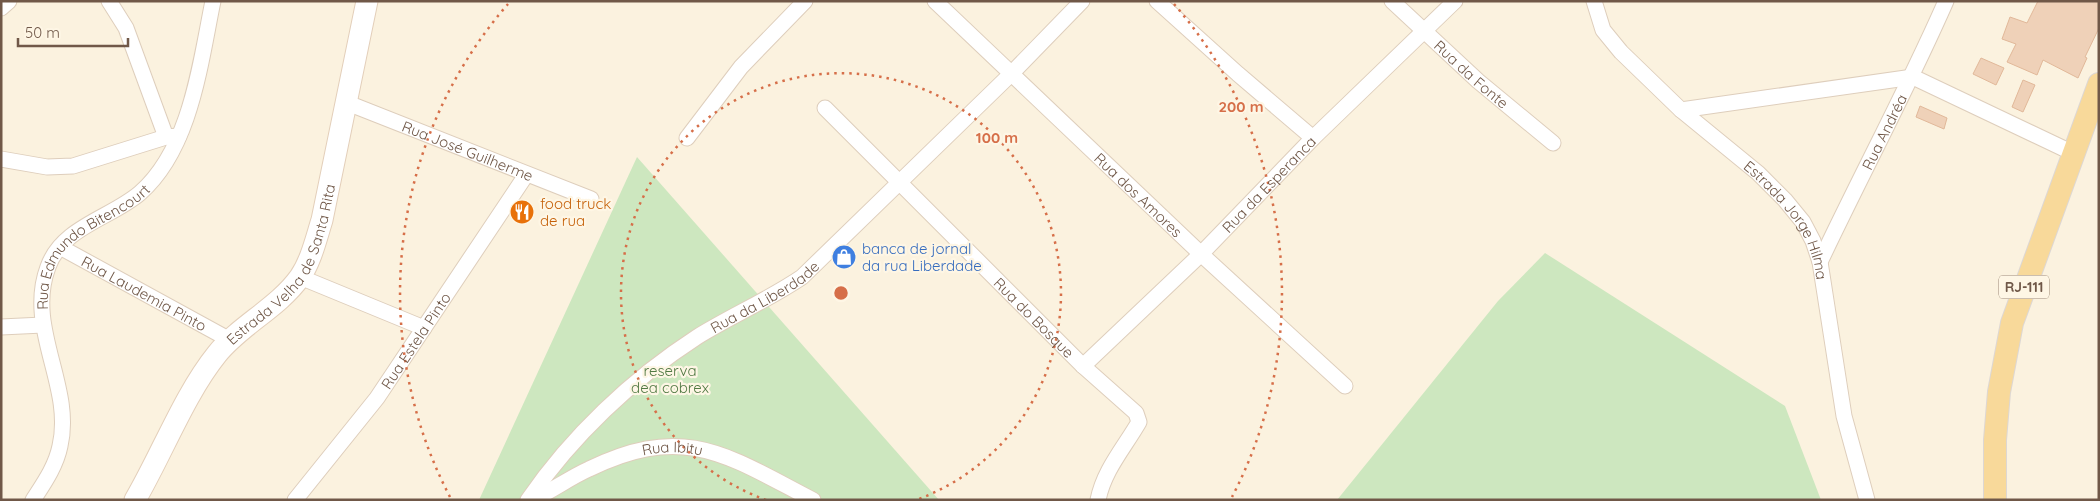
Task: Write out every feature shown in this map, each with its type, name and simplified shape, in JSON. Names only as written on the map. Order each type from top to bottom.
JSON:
[{"type":"main road","name":"RJ-111","points":[[1995,500],[1995,440],[1999,392],[2010,332],[2026,280],[2099,84]]},
{"type":"street","points":[[1,8],[9,1]]},
{"type":"street","points":[[1,159],[47,167],[73,166],[172,137],[126,28],[109,1]]},
{"type":"street","name":"Rua Edmundo Bitencourt","points":[[33,500],[54,466],[61,445],[63,423],[62,402],[43,325],[44,285],[48,267],[60,246],[79,230],[140,193],[156,175],[172,137],[191,108],[213,1]]},
{"type":"street","name":"Estrada Velha de Santa Rita","points":[[135,500],[203,373],[230,340],[275,303],[300,277],[313,248],[322,220],[367,1]]},
{"type":"street","points":[[687,138],[741,66],[805,1]]},
{"type":"street","name":"Rua dos Amores","points":[[935,1],[1201,254],[1345,386]]},
{"type":"street","name":"Rua da Liberdade","points":[[528,500],[561,457],[626,392],[668,357],[698,336],[772,297],[802,277],[1011,74],[1082,1]]},
{"type":"street","points":[[1157,1],[1238,74],[1314,138]]},
{"type":"street","name":"Rua da Fonte","points":[[1392,1],[1423,32],[1553,143]]},
{"type":"street","name":"Rua da Esperanca","points":[[1083,366],[1201,254],[1314,138],[1455,1]]},
{"type":"street","name":"Estrada Jorge Hilma","points":[[1594,1],[1603,30],[1611,40],[1681,110],[1758,173],[1785,200],[1803,222],[1813,241],[1820,262],[1844,416],[1867,500]]},
{"type":"street","name":"Rua Andréa","points":[[1820,262],[1865,167],[1913,76],[1946,1]]},
{"type":"street","points":[[1681,110],[1913,76],[2073,153]]},
{"type":"street","name":"Rua José Guilherme","points":[[345,102],[591,200]]},
{"type":"street","name":"Rua do Bosque","points":[[825,108],[1083,366],[1129,406],[1138,417],[1138,422],[1104,479],[1098,500]]},
{"type":"street","name":"Rua Estela Pinto","points":[[296,500],[377,398],[526,175]]},
{"type":"street","name":"Rua Laudemia Pinto","points":[[60,246],[230,340]]},
{"type":"street","points":[[300,277],[424,328]]},
{"type":"street","points":[[1,327],[43,325]]},
{"type":"street","name":"Rua Ibitu","points":[[532,500],[606,461],[636,451],[667,446],[693,446],[724,455],[813,500]]},
{"type":"green space","name":"reserva dea cobrex","points":[[637,157],[939,500],[479,500]]},
{"type":"green space","points":[[1545,253],[1785,406],[1821,500],[1337,500],[1498,301]]},
{"type":"building","points":[[2038,1],[2099,1],[2099,28],[2085,57],[2087,58],[2078,78],[2043,60],[2037,75],[2007,62],[2016,44],[2002,39],[2010,17],[2027,23]]},
{"type":"building","points":[[1981,58],[2004,68],[1996,85],[1973,74]]},
{"type":"building","points":[[2023,80],[2035,85],[2023,112],[2012,107]]},
{"type":"building","points":[[1920,106],[1947,118],[1944,129],[1916,117]]},
{"type":"place","name":"food truck de rua","points":[[522,212]]},
{"type":"place","name":"banca de jornal da rua Liberdade","points":[[844,257]]}]
